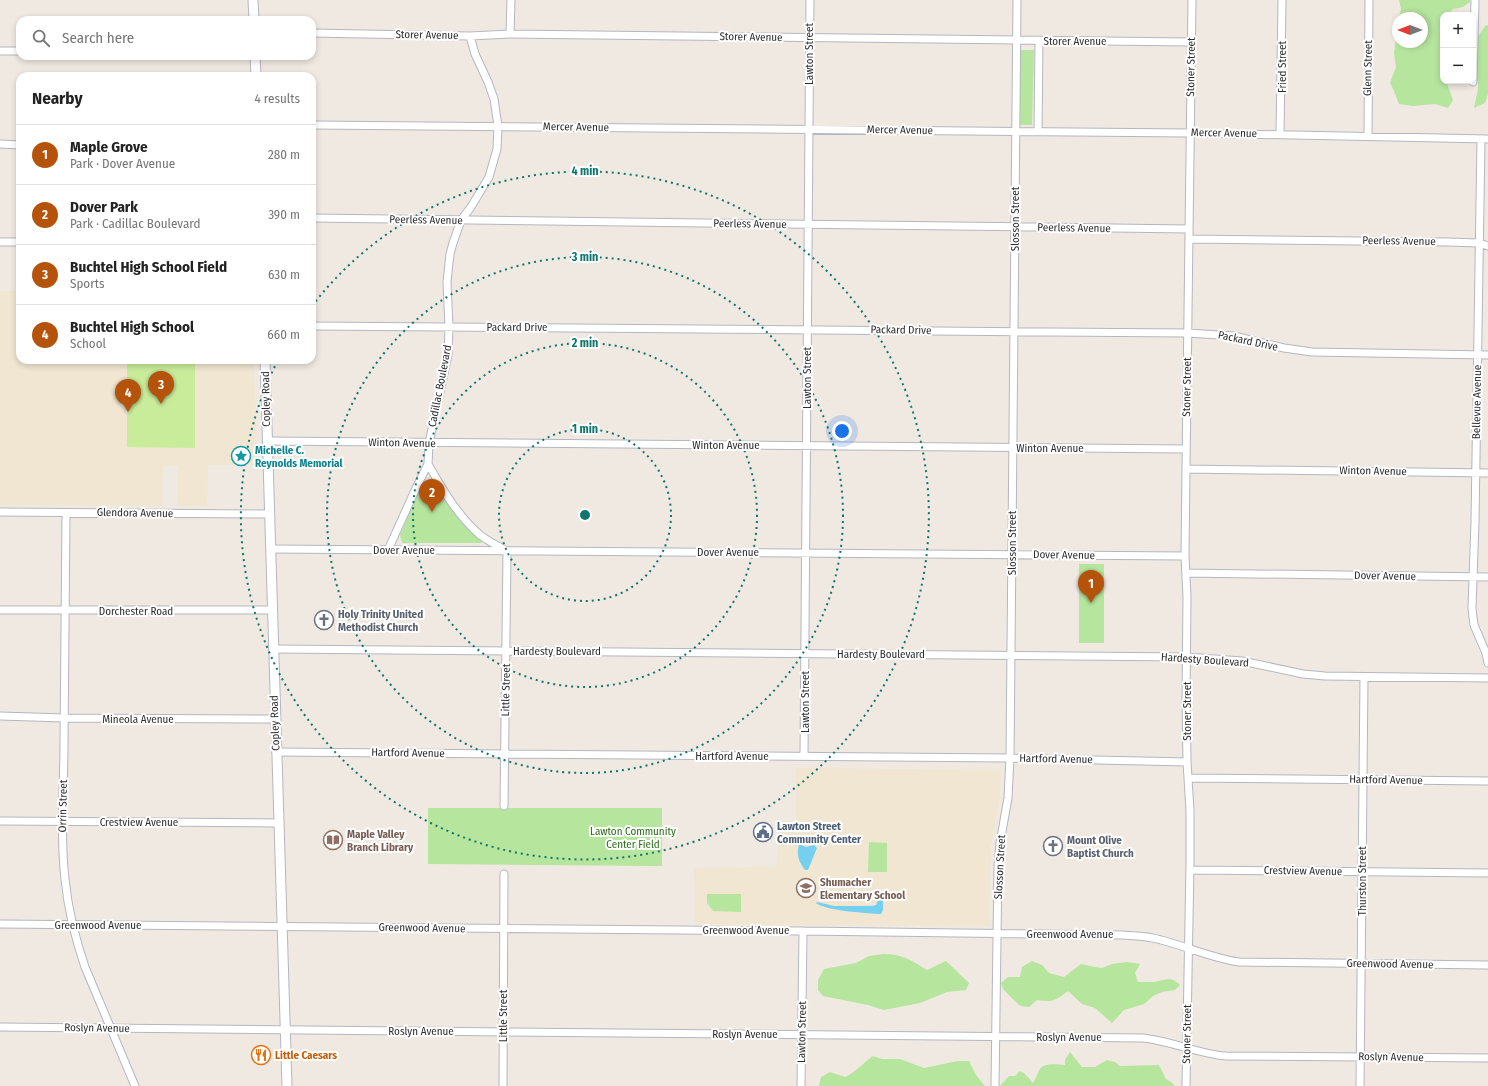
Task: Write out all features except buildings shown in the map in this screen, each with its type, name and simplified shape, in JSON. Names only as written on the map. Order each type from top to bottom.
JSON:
[{"type":"main road","points":[[253,0],[254,16]]},
{"type":"main road","points":[[255,60],[256,72]]},
{"type":"main road","name":"Copley Road","points":[[265,364],[287,1086]]},
{"type":"street","points":[[510,34],[511,0]]},
{"type":"street","name":"Lawton Street","points":[[804,756],[810,0]]},
{"type":"street","name":"Slosson Street","points":[[995,1086],[998,865],[1001,832],[1008,798],[1010,758],[1017,0]]},
{"type":"street","name":"Stoner Street","points":[[1186,1086],[1190,870],[1189,778],[1187,762],[1185,556],[1190,42],[1192,0]]},
{"type":"street","name":"Fried Street","points":[[1280,134],[1282,0]]},
{"type":"street","name":"Glenn Street","points":[[1368,136],[1369,0]]},
{"type":"street","points":[[1474,48],[1475,0]]},
{"type":"street","name":"Storer Avenue","points":[[316,33],[470,36],[510,34],[1190,42]]},
{"type":"street","name":"Cadillac Boulevard","points":[[388,550],[428,464],[429,443],[448,355],[449,326],[447,271],[453,243],[461,220],[471,207],[489,177],[497,149],[498,126],[492,93],[475,54],[470,36]]},
{"type":"street","points":[[1038,131],[1039,41]]},
{"type":"street","points":[[0,51],[16,51]]},
{"type":"street","name":"Mercer Avenue","points":[[316,124],[1280,134],[1484,139]]},
{"type":"street","name":"Bellevue Avenue","points":[[1484,139],[1479,243],[1476,473],[1472,608],[1474,625],[1486,653],[1488,663]]},
{"type":"street","points":[[0,144],[16,145]]},
{"type":"street","name":"Peerless Avenue","points":[[316,218],[1189,229]]},
{"type":"street","name":"Peerless Avenue","points":[[1189,239],[1479,243],[1488,246]]},
{"type":"street","points":[[0,242],[16,242]]},
{"type":"street","name":"Packard Drive","points":[[316,326],[1188,333],[1234,336],[1284,348],[1312,352],[1488,355]]},
{"type":"street","name":"Winton Avenue","points":[[267,441],[1186,449]]},
{"type":"street","points":[[428,464],[445,494],[465,520],[481,535],[507,551]]},
{"type":"street","name":"Winton Avenue","points":[[1186,469],[1488,473]]},
{"type":"street","name":"Glendora Avenue","points":[[0,512],[269,514]]},
{"type":"street","name":"Orrin Street","points":[[66,513],[62,821],[64,877],[72,925],[85,967],[135,1086]]},
{"type":"street","name":"Dover Avenue","points":[[271,549],[1185,556]]},
{"type":"street","name":"Little Street","points":[[504,806],[507,551]]},
{"type":"street","name":"Dover Avenue","points":[[1186,573],[1488,577]]},
{"type":"street","name":"Dorchester Road","points":[[0,610],[272,610]]},
{"type":"street","name":"Hardesty Boulevard","points":[[273,649],[1187,657],[1242,661],[1303,674],[1325,676],[1488,678]]},
{"type":"street","name":"Thurston Street","points":[[1360,1086],[1364,677]]},
{"type":"street","name":"Mineola Avenue","points":[[0,716],[64,718],[275,719]]},
{"type":"street","name":"Hartford Avenue","points":[[276,752],[1010,758],[1187,762]]},
{"type":"street","name":"Hartford Avenue","points":[[1189,778],[1363,778],[1488,781]]},
{"type":"street","name":"Crestview Avenue","points":[[0,821],[278,823]]},
{"type":"street","name":"Crestview Avenue","points":[[1190,870],[1488,873]]},
{"type":"street","name":"Little Street","points":[[503,1086],[504,874]]},
{"type":"street","name":"Greenwood Avenue","points":[[0,924],[803,931],[1144,936],[1188,948],[1211,957],[1238,962],[1488,965]]},
{"type":"street","name":"Lawton Street","points":[[801,1086],[803,931]]},
{"type":"street","name":"Roslyn Avenue","points":[[0,1027],[1143,1038],[1160,1040],[1210,1054],[1226,1056],[1488,1058]]},
{"type":"shaded area","points":[[0,291],[16,291],[16,364],[254,364],[257,465],[208,465],[207,506],[177,506],[178,466],[163,466],[162,506],[0,505]]},
{"type":"shaded area","points":[[796,768],[1001,770],[1000,798],[991,847],[989,925],[695,924],[694,869],[777,866],[779,821],[796,821]]},
{"type":"green space","points":[[1399,0],[1470,0],[1470,2],[1463,7],[1453,9],[1450,12],[1440,12],[1440,84],[1447,84],[1453,100],[1448,108],[1435,104],[1413,106],[1399,104],[1390,83],[1396,67],[1395,48],[1428,48],[1428,12],[1400,12]]},
{"type":"green space","points":[[1488,25],[1488,94],[1485,103],[1474,108],[1478,89],[1477,38],[1485,26]]},
{"type":"green space","points":[[1020,50],[1034,50],[1032,125],[1020,125]]},
{"type":"green space","points":[[127,364],[195,364],[195,448],[127,447]]},
{"type":"green space","points":[[428,483],[436,485],[456,515],[481,540],[482,543],[402,543],[400,535],[420,489]]},
{"type":"green space","points":[[1079,564],[1104,564],[1104,643],[1079,643]]},
{"type":"green space","name":"Lawton Community Center Field","points":[[428,808],[662,808],[662,866],[428,864]]},
{"type":"green space","points":[[869,842],[887,843],[887,872],[868,872]]},
{"type":"green space","points":[[707,894],[741,894],[741,912],[713,911],[707,903]]},
{"type":"green space","points":[[883,954],[896,955],[906,958],[927,970],[946,961],[969,983],[966,990],[947,992],[920,1003],[884,1010],[868,1005],[823,996],[818,990],[818,980],[824,969],[856,963],[869,956]]},
{"type":"green space","points":[[1032,961],[1042,965],[1049,973],[1064,977],[1081,964],[1102,968],[1112,964],[1127,962],[1140,964],[1135,973],[1138,982],[1174,980],[1180,985],[1175,990],[1162,992],[1153,996],[1144,1004],[1124,1010],[1112,1023],[1095,1008],[1082,1004],[1068,991],[1051,1001],[1037,1000],[1029,1007],[1020,1006],[1003,989],[1001,983],[1008,977],[1020,977],[1022,967]]},
{"type":"green space","points":[[1070,1052],[1082,1067],[1095,1067],[1107,1060],[1115,1062],[1120,1066],[1159,1065],[1166,1079],[1175,1086],[1000,1086],[1009,1076],[1015,1076],[1020,1071],[1024,1073],[1033,1083],[1040,1069],[1045,1065],[1065,1065],[1065,1060]]},
{"type":"green space","points":[[873,1056],[882,1059],[900,1059],[924,1068],[958,1061],[969,1061],[976,1075],[985,1086],[819,1086],[821,1077],[830,1072],[845,1077],[853,1073]]},
{"type":"water","points":[[799,844],[806,847],[814,845],[817,848],[808,870],[805,870],[800,861],[798,855]]},
{"type":"water","points":[[882,899],[883,910],[881,914],[837,910],[816,903],[834,906],[872,906],[876,905],[878,900]]},
{"type":"place","name":"Buchtel High School Field","points":[[161,404]]},
{"type":"place","name":"Buchtel High School","points":[[128,412]]},
{"type":"place","name":"Michelle C. Reynolds Memorial","points":[[241,456]]},
{"type":"place","name":"Dover Park","points":[[432,512]]},
{"type":"place","name":"Maple Grove","points":[[1091,603]]},
{"type":"place","name":"Holy Trinity United Methodist Church","points":[[324,620]]},
{"type":"place","name":"Lawton Street Community Center","points":[[763,832]]},
{"type":"place","name":"Maple Valley Branch Library","points":[[333,840]]},
{"type":"place","name":"Mount Olive Baptist Church","points":[[1053,846]]},
{"type":"place","name":"Shumacher Elementary School","points":[[806,888]]},
{"type":"place","name":"Little Caesars","points":[[261,1055]]}]
